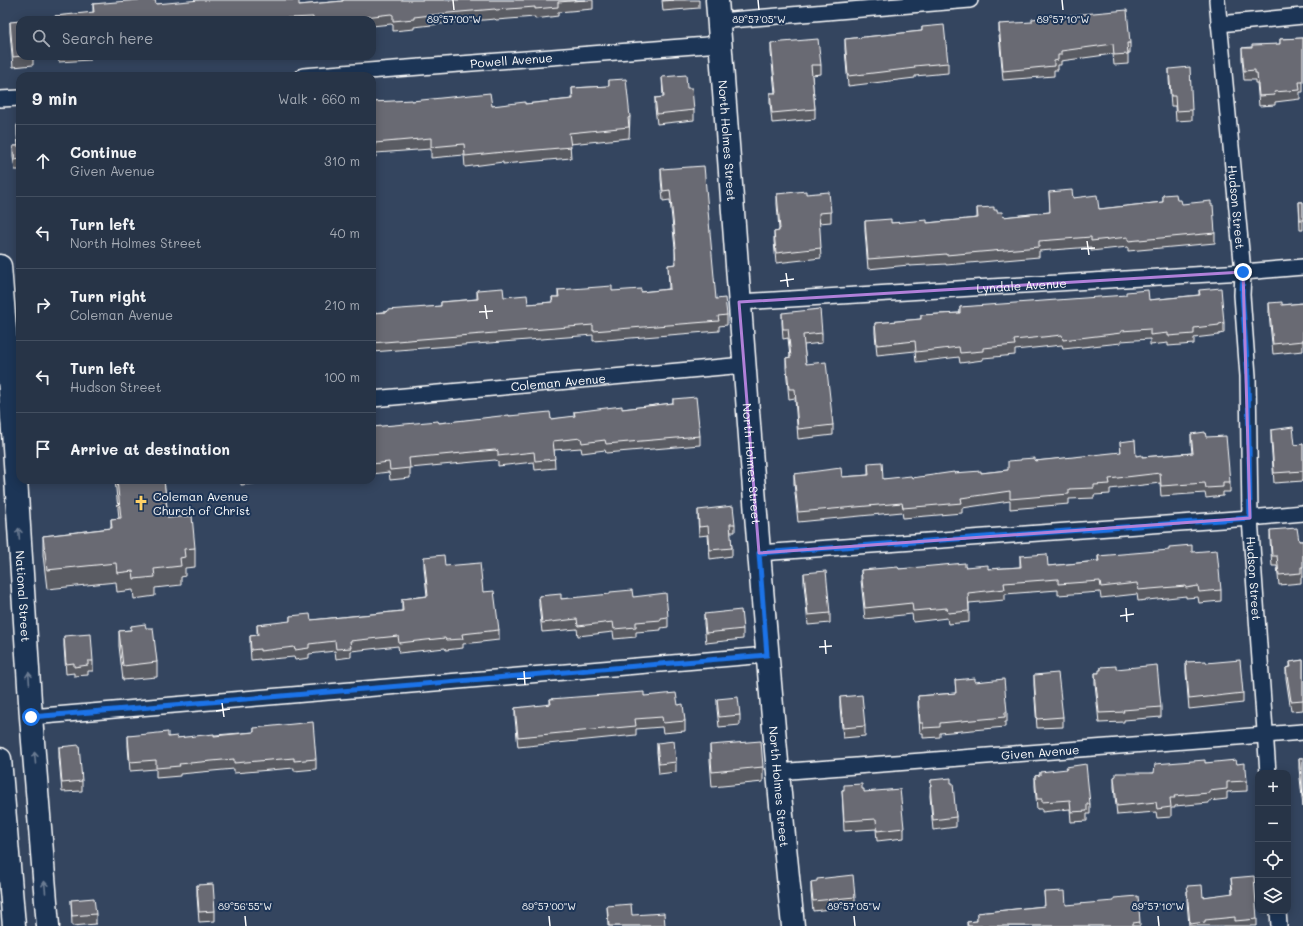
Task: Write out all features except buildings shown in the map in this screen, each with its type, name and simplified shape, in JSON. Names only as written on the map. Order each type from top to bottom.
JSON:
[{"type":"street","points":[[718,10],[970,0]]},
{"type":"street","name":"Hudson Street","points":[[1217,0],[1243,272],[1242,294],[1248,376],[1250,518],[1268,770]]},
{"type":"street","name":"North Holmes Street","points":[[718,10],[767,655],[777,772],[793,926]]},
{"type":"street","points":[[1219,24],[1303,16]]},
{"type":"street","name":"Powell Avenue","points":[[355,72],[720,44]]},
{"type":"street","points":[[0,100],[16,98]]},
{"type":"street","name":"National Street","points":[[0,266],[31,717],[48,926]]},
{"type":"street","name":"Lyndale Avenue","points":[[739,302],[1243,272],[1303,267]]},
{"type":"street","name":"Coleman Avenue","points":[[376,399],[744,365]]},
{"type":"street","points":[[759,553],[1303,513]]},
{"type":"street","points":[[31,717],[767,655]]},
{"type":"street","name":"Given Avenue","points":[[777,772],[1303,732]]},
{"type":"street","points":[[0,759],[14,926]]},
{"type":"street","points":[[1278,914],[1279,926]]},
{"type":"highlighted area","points":[[1243,272],[1250,518],[759,553],[739,302]]},
{"type":"place","name":"Coleman Avenue Church of Christ","points":[[141,503]]},
{"type":"route","points":[[31,717],[767,655],[759,553],[1250,518],[1248,376],[1243,317],[1243,272]]}]
